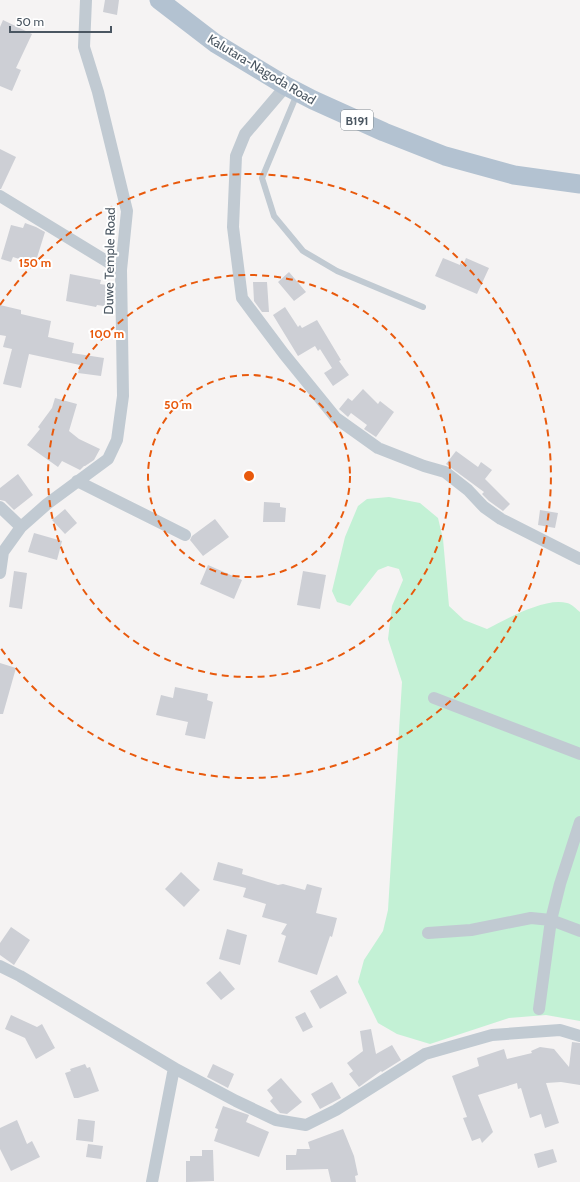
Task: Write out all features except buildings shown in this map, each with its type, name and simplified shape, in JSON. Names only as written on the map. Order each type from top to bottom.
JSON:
[{"type":"main road","name":"Kalutara-Nagoda Road","points":[[159,0],[215,43],[292,89],[384,132],[445,156],[514,175],[580,184]]},
{"type":"street","name":"Duwe Temple Road","points":[[0,574],[3,552],[21,527],[47,504],[108,459],[117,440],[123,396],[122,270],[127,211],[98,92],[84,47],[86,0]]},
{"type":"street","points":[[292,89],[245,134],[236,156],[233,227],[242,298],[284,354],[336,418],[378,448],[424,466],[445,472],[468,490],[484,507],[501,519],[580,559]]},
{"type":"street","points":[[0,196],[122,270]]},
{"type":"street","points":[[77,481],[185,535]]},
{"type":"street","points":[[0,508],[21,527]]},
{"type":"street","points":[[434,698],[580,754]]},
{"type":"street","points":[[539,1009],[551,920],[560,884],[580,822]]},
{"type":"street","points":[[428,933],[471,930],[531,918],[551,920],[580,931]]},
{"type":"street","points":[[0,966],[20,976],[174,1068],[236,1101],[276,1120],[306,1125],[336,1110],[425,1054],[492,1035],[560,1030],[580,1036]]},
{"type":"street","points":[[152,1182],[174,1068]]},
{"type":"lane","points":[[292,89],[262,178],[274,216],[303,251],[337,271],[423,307]]},
{"type":"green space","points":[[389,497],[420,503],[438,518],[443,539],[449,606],[464,620],[487,629],[526,610],[548,603],[558,602],[572,605],[580,612],[580,1021],[546,1015],[509,1018],[430,1044],[397,1034],[378,1023],[358,982],[364,960],[383,931],[388,910],[402,682],[388,639],[392,606],[403,580],[399,569],[388,566],[378,570],[350,606],[337,602],[332,591],[345,537],[358,506],[367,499]]}]
